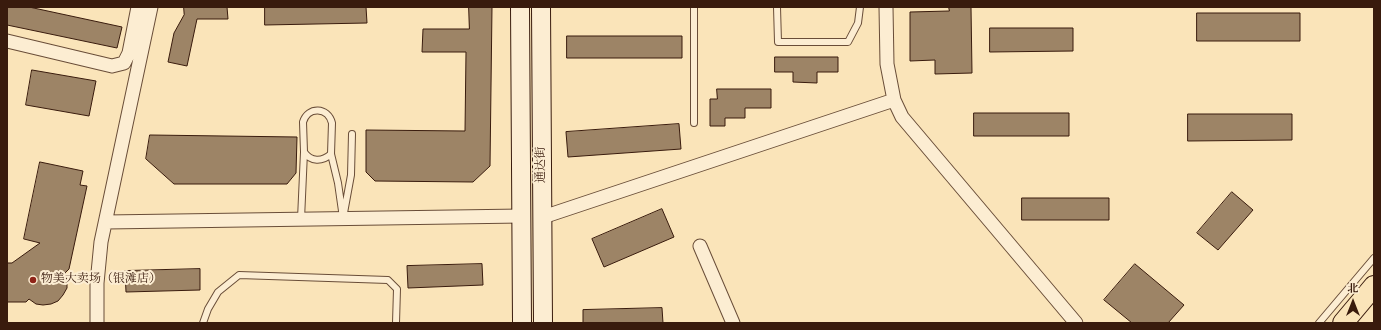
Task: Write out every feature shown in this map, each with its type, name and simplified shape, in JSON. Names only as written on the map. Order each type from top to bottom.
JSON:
[{"type":"main road","name":"通达街","points":[[520,7],[522,323]]},
{"type":"main road","name":"通达街","points":[[541,7],[543,323]]},
{"type":"main road","points":[[1343,323],[1374,286]]},
{"type":"street","points":[[7,42],[112,66],[124,62],[129,53],[138,7]]},
{"type":"street","points":[[97,323],[97,283],[101,242],[151,7]]},
{"type":"street","points":[[886,7],[887,64],[894,100],[902,117],[1076,323]]},
{"type":"street","points":[[542,217],[894,100]]},
{"type":"street","points":[[106,222],[522,216]]},
{"type":"street","points":[[700,246],[733,323]]},
{"type":"lane","points":[[694,7],[694,123]]},
{"type":"lane","points":[[777,7],[778,42],[848,42],[858,23],[860,7]]},
{"type":"lane","points":[[301,219],[304,152],[303,122],[304,118],[310,112],[319,110],[331,118],[331,154],[338,183],[343,218]]},
{"type":"lane","points":[[343,218],[351,175],[352,134]]},
{"type":"lane","points":[[304,152],[309,158],[317,160],[322,160],[331,154]]},
{"type":"lane","points":[[1318,323],[1374,258]]},
{"type":"lane","points":[[203,323],[208,308],[218,292],[239,275],[388,280],[397,289],[396,323]]},
{"type":"building","points":[[8,7],[29,7],[122,27],[117,48],[7,25]]},
{"type":"building","points":[[184,7],[227,7],[228,19],[197,19],[187,66],[168,62],[174,33],[184,15]]},
{"type":"building","points":[[265,7],[366,7],[367,23],[265,25]]},
{"type":"building","points":[[469,7],[492,7],[490,166],[473,182],[375,181],[366,172],[366,130],[465,131],[466,52],[422,52],[423,29],[469,29]]},
{"type":"building","points":[[949,7],[971,7],[972,73],[935,74],[935,60],[910,61],[910,12],[949,11]]},
{"type":"building","points":[[1197,13],[1300,13],[1300,41],[1197,41]]},
{"type":"building","points":[[990,28],[1073,28],[1073,51],[990,52]]},
{"type":"building","points":[[567,36],[682,36],[682,58],[567,58]]},
{"type":"building","points":[[775,57],[838,57],[838,72],[817,72],[817,83],[793,82],[793,72],[775,72]]},
{"type":"building","points":[[32,70],[96,81],[89,116],[26,105]]},
{"type":"building","points":[[717,89],[771,89],[771,108],[745,108],[745,118],[725,118],[725,126],[710,126],[710,99],[717,99]]},
{"type":"building","points":[[974,113],[1069,113],[1069,136],[974,136]]},
{"type":"building","points":[[1188,114],[1292,114],[1292,140],[1188,141]]},
{"type":"building","points":[[679,124],[681,149],[568,157],[566,132]]},
{"type":"building","points":[[150,135],[297,137],[296,173],[287,184],[174,184],[146,159]]},
{"type":"building","points":[[40,162],[83,171],[80,185],[87,186],[69,269],[65,273],[67,288],[58,301],[51,304],[36,304],[29,299],[26,302],[7,302],[7,263],[12,263],[40,243],[24,239]]},
{"type":"building","points":[[1232,192],[1253,210],[1218,250],[1197,233]]},
{"type":"building","points":[[1022,198],[1109,198],[1109,220],[1022,220]]},
{"type":"building","points":[[662,209],[674,237],[604,267],[592,239]]},
{"type":"building","points":[[482,264],[483,285],[408,288],[407,266]]},
{"type":"building","points":[[1135,264],[1184,305],[1168,323],[1132,323],[1104,300]]},
{"type":"building","points":[[200,269],[200,290],[126,292],[125,271]]},
{"type":"building","points":[[662,308],[663,323],[583,323],[583,310]]},
{"type":"place","name":"物美大卖场（银滩店）","points":[[33,280]]}]
